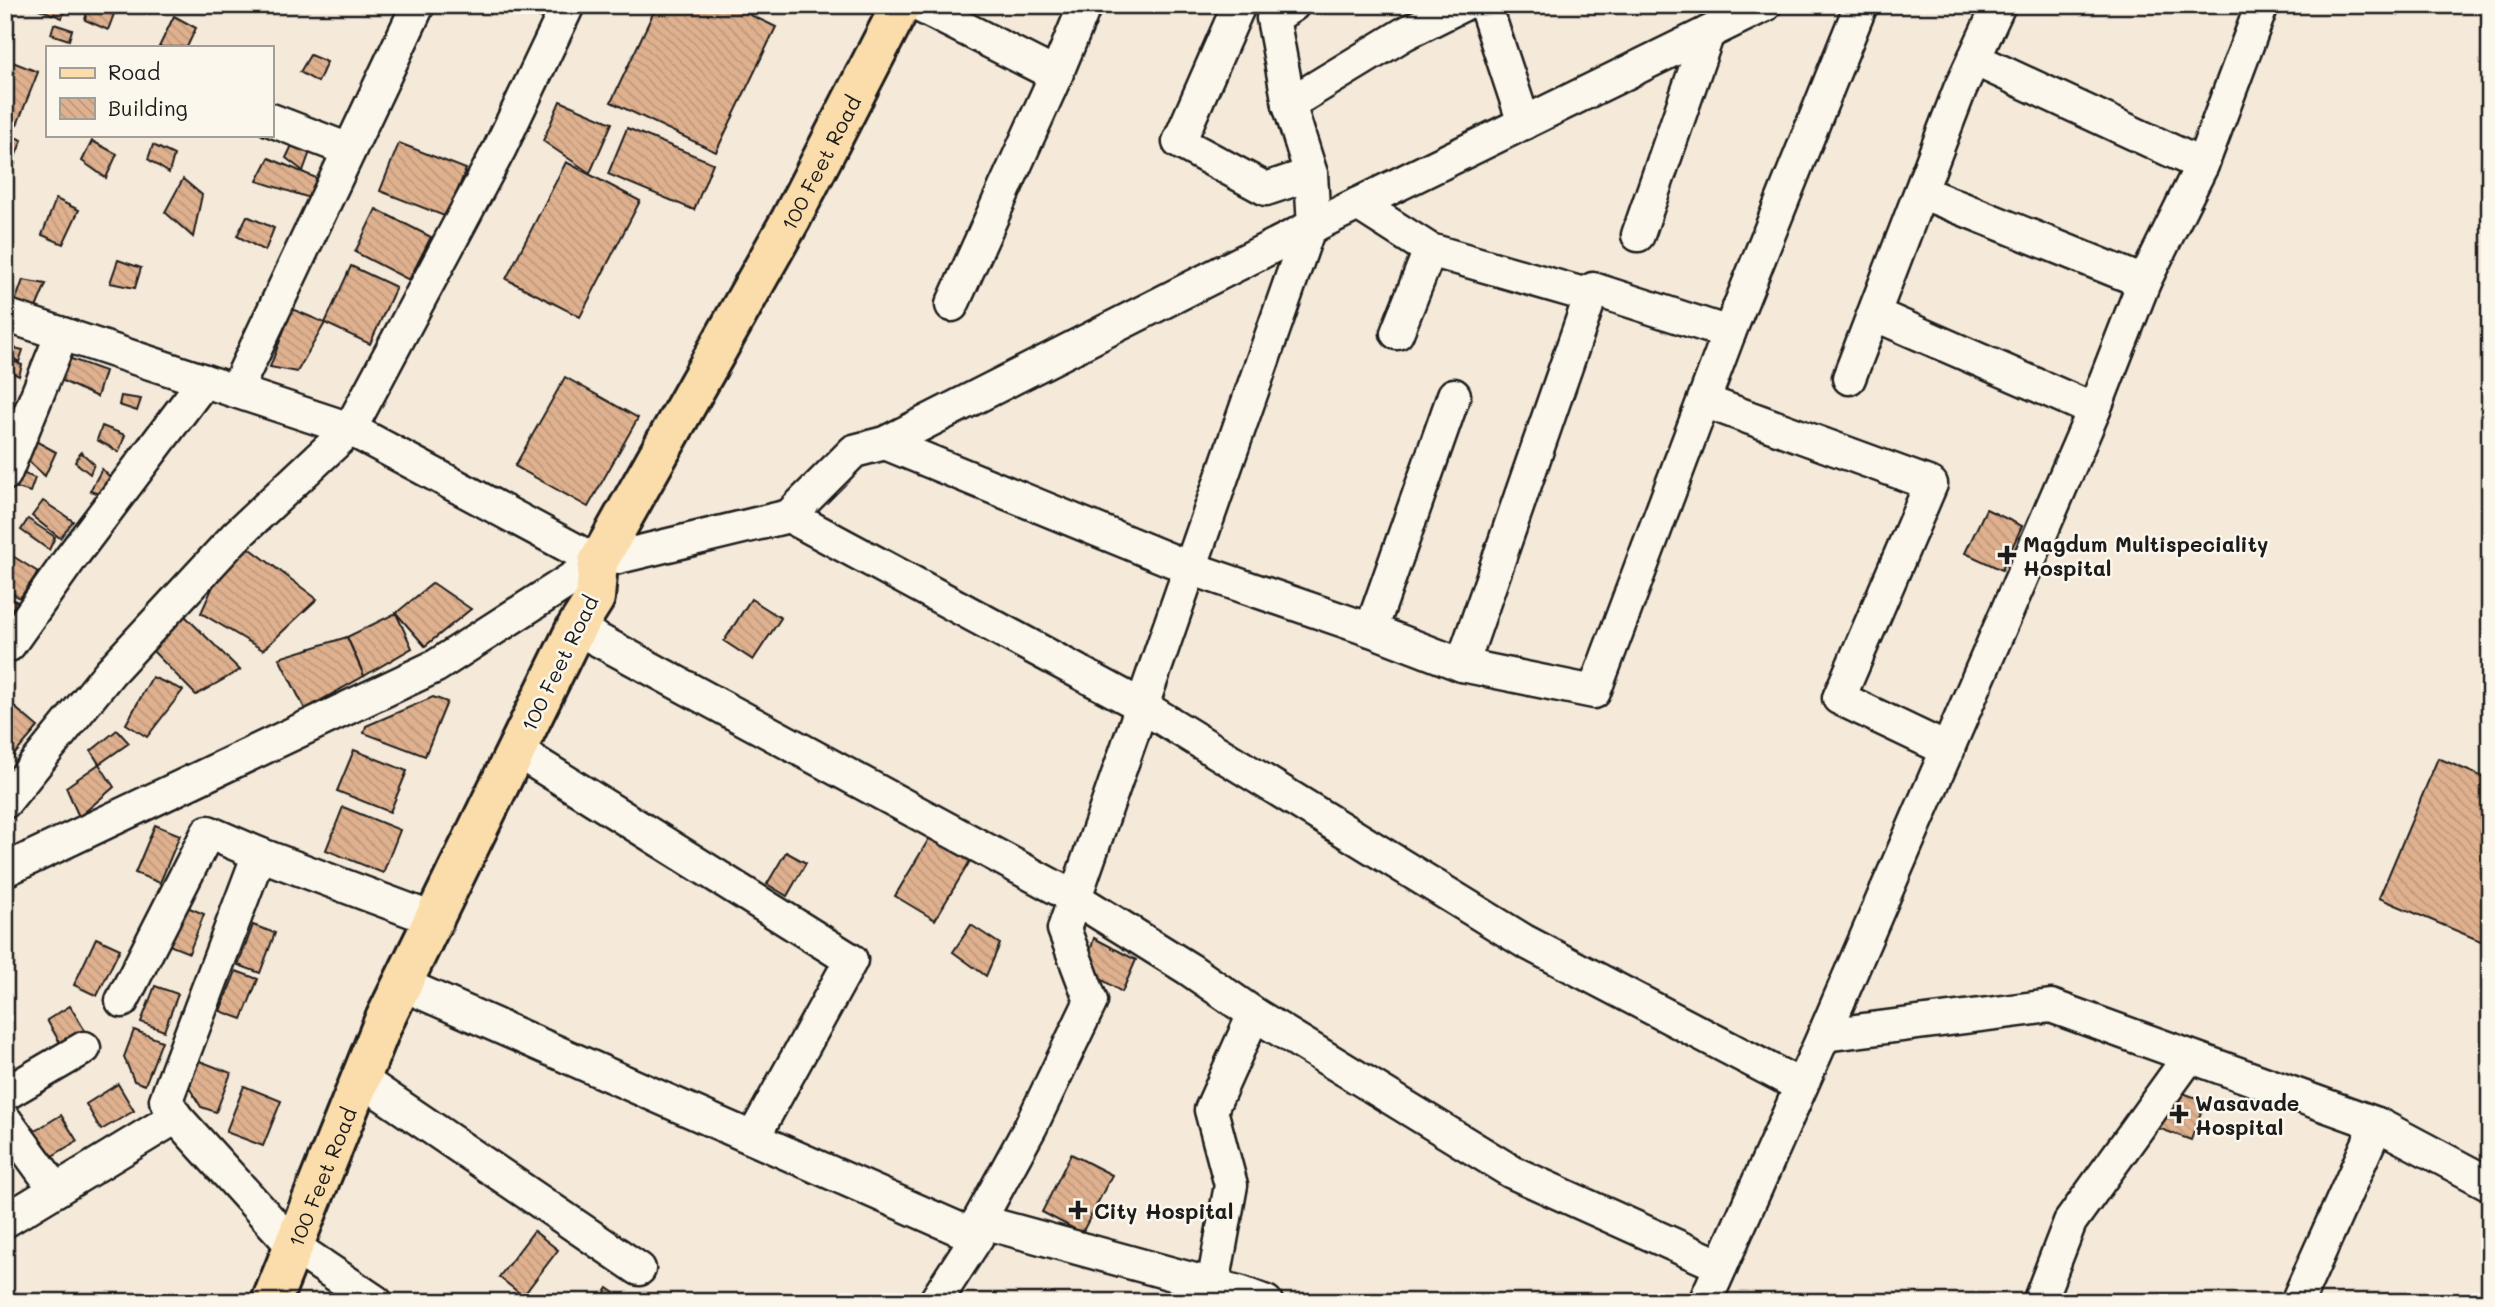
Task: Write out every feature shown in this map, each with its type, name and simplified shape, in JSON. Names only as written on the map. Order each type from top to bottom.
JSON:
[{"type":"main road","name":"100 Feet Road","points":[[271,1302],[360,1079],[402,984],[576,628],[595,598],[598,562],[790,219],[901,5]]},
{"type":"street","points":[[236,390],[418,5]]},
{"type":"street","points":[[5,802],[110,672],[234,537],[350,429],[500,148],[568,5]]},
{"type":"street","points":[[918,5],[1056,75]]},
{"type":"street","points":[[952,305],[1085,5]]},
{"type":"street","points":[[1239,5],[1180,142],[1266,189],[1311,227]]},
{"type":"street","points":[[1289,104],[1404,34],[1462,5]]},
{"type":"street","points":[[1485,5],[1524,123]]},
{"type":"street","points":[[5,870],[436,666],[598,562],[789,516],[854,451],[886,443],[1311,227],[1765,5]]},
{"type":"street","points":[[886,443],[1190,568],[1462,664],[1594,692],[1729,333],[1861,5]]},
{"type":"street","points":[[1849,378],[1974,59],[1999,5]]},
{"type":"street","points":[[935,1302],[978,1229],[1091,1001],[1064,929],[1311,227],[1311,174],[1289,104],[1273,8]]},
{"type":"street","points":[[1705,1302],[1948,750],[2094,410],[2144,282],[2202,165],[2255,9]]},
{"type":"street","points":[[1638,235],[1707,33]]},
{"type":"street","points":[[1974,59],[2202,165]]},
{"type":"street","points":[[273,121],[349,150]]},
{"type":"street","points":[[1266,189],[1311,174]]},
{"type":"street","points":[[1921,191],[2144,282]]},
{"type":"street","points":[[1358,204],[1430,250],[1590,296]]},
{"type":"street","points":[[1396,333],[1430,250]]},
{"type":"street","points":[[1462,664],[1592,289],[1729,333]]},
{"type":"street","points":[[1874,314],[2094,410]]},
{"type":"street","points":[[5,315],[350,429],[598,562]]},
{"type":"street","points":[[5,474],[62,334]]},
{"type":"street","points":[[5,642],[9,645],[204,381]]},
{"type":"street","points":[[1371,630],[1454,395]]},
{"type":"street","points":[[1704,401],[1931,484],[1839,698],[1948,750]]},
{"type":"street","points":[[789,516],[1142,706],[1524,941],[1801,1086]]},
{"type":"street","points":[[576,628],[1075,898],[1189,969],[1254,1014],[1512,1172],[1721,1266]]},
{"type":"street","points":[[517,751],[851,960],[753,1138]]},
{"type":"street","points":[[122,1001],[208,832],[433,919]]},
{"type":"street","points":[[259,853],[166,1100],[176,1117],[293,1246],[376,1302]]},
{"type":"street","points":[[402,984],[753,1138],[978,1229],[1208,1294],[1266,1302]]},
{"type":"street","points":[[1824,1035],[2051,1006],[2377,1124],[2490,1184]]},
{"type":"street","points":[[1208,1294],[1231,1185],[1211,1110],[1254,1014]]},
{"type":"street","points":[[5,1094],[84,1048]]},
{"type":"street","points":[[2039,1302],[2070,1222],[2189,1057]]},
{"type":"street","points":[[360,1079],[639,1269]]},
{"type":"street","points":[[5,1221],[176,1117]]},
{"type":"street","points":[[5,1120],[56,1190]]},
{"type":"street","points":[[2297,1302],[2377,1124]]},
{"type":"building","points":[[29,5],[67,5],[62,18]]},
{"type":"building","points":[[516,5],[545,5],[539,17]]},
{"type":"building","points":[[657,5],[730,5],[776,27],[716,152],[611,102]]},
{"type":"building","points":[[88,7],[114,14],[108,30],[85,20]]},
{"type":"building","points":[[174,16],[196,28],[187,46],[159,46]]},
{"type":"building","points":[[54,24],[72,30],[69,40],[51,34]]},
{"type":"building","points":[[310,55],[327,62],[318,82],[300,72]]},
{"type":"building","points":[[5,59],[38,72],[17,125],[5,120]]},
{"type":"building","points":[[560,101],[612,123],[590,173],[543,141]]},
{"type":"building","points":[[627,128],[713,163],[694,210],[608,174]]},
{"type":"building","points":[[5,133],[22,140],[15,157],[5,152]]},
{"type":"building","points":[[295,139],[311,149],[303,171],[286,158]]},
{"type":"building","points":[[92,141],[117,154],[106,178],[82,161]]},
{"type":"building","points":[[399,143],[466,169],[447,217],[380,191]]},
{"type":"building","points":[[153,145],[174,155],[169,173],[148,159]]},
{"type":"building","points":[[269,158],[321,180],[313,199],[257,181]]},
{"type":"building","points":[[5,160],[15,163],[5,191]]},
{"type":"building","points":[[566,162],[640,201],[580,317],[506,279]]},
{"type":"building","points":[[183,179],[202,195],[193,237],[165,212]]},
{"type":"building","points":[[56,199],[79,210],[63,244],[42,235]]},
{"type":"building","points":[[376,209],[431,237],[409,280],[355,252]]},
{"type":"building","points":[[247,216],[274,228],[265,251],[237,236]]},
{"type":"building","points":[[118,260],[141,268],[135,288],[110,283]]},
{"type":"building","points":[[351,266],[396,287],[370,344],[325,323]]},
{"type":"building","points":[[23,280],[46,284],[33,315],[14,305]]},
{"type":"building","points":[[292,309],[325,323],[297,372],[270,367]]},
{"type":"building","points":[[10,347],[23,350],[19,362],[9,355]]},
{"type":"building","points":[[63,356],[105,371],[97,397],[54,377]]},
{"type":"building","points":[[5,357],[22,365],[19,376],[5,369]]},
{"type":"building","points":[[565,377],[638,418],[588,507],[515,466]]},
{"type":"building","points":[[121,396],[141,399],[137,411],[119,405]]},
{"type":"building","points":[[102,426],[125,435],[119,452],[97,440]]},
{"type":"building","points":[[30,438],[56,452],[45,476],[24,457]]},
{"type":"building","points":[[81,452],[94,464],[90,474],[75,462]]},
{"type":"building","points":[[102,469],[113,480],[102,495],[90,491]]},
{"type":"building","points":[[17,471],[35,478],[30,492],[8,485]]},
{"type":"building","points":[[43,501],[73,521],[60,538],[32,516]]},
{"type":"building","points":[[1986,509],[2022,526],[2002,570],[1965,553]]},
{"type":"building","points":[[28,519],[55,537],[49,550],[21,530]]},
{"type":"building","points":[[235,537],[317,599],[263,650],[201,613]]},
{"type":"building","points":[[11,555],[38,572],[20,598],[5,589],[5,565]]},
{"type":"building","points":[[433,583],[471,609],[425,646],[396,613]]},
{"type":"building","points":[[5,596],[18,602],[5,618]]},
{"type":"building","points":[[751,599],[781,618],[753,660],[724,641]]},
{"type":"building","points":[[396,613],[412,648],[364,676],[347,637]]},
{"type":"building","points":[[183,614],[240,670],[196,695],[150,648]]},
{"type":"building","points":[[347,637],[364,676],[305,709],[279,658]]},
{"type":"building","points":[[152,677],[183,690],[147,737],[126,724]]},
{"type":"building","points":[[433,697],[447,702],[425,756],[364,733],[366,726]]},
{"type":"building","points":[[5,699],[38,727],[9,761],[5,758]]},
{"type":"building","points":[[117,730],[129,743],[99,764],[91,751]]},
{"type":"building","points":[[354,750],[407,771],[390,812],[337,791]]},
{"type":"building","points":[[2438,758],[2490,780],[2490,945],[2379,898]]},
{"type":"building","points":[[99,764],[114,787],[79,817],[66,787]]},
{"type":"building","points":[[343,807],[400,830],[383,873],[326,850]]},
{"type":"building","points":[[155,825],[180,835],[160,883],[135,873]]},
{"type":"building","points":[[930,837],[970,861],[935,920],[895,896]]},
{"type":"building","points":[[786,852],[806,863],[787,896],[767,884]]},
{"type":"building","points":[[180,904],[204,914],[189,953],[164,943]]},
{"type":"building","points":[[253,925],[275,933],[260,973],[238,965]]},
{"type":"building","points":[[971,925],[1000,944],[986,976],[953,952]]},
{"type":"building","points":[[96,938],[120,949],[97,996],[74,985]]},
{"type":"building","points":[[1094,938],[1136,960],[1122,992],[1085,969]]},
{"type":"building","points":[[236,971],[258,979],[242,1019],[220,1011]]},
{"type":"building","points":[[155,986],[178,994],[164,1031],[141,1022]]},
{"type":"building","points":[[70,1006],[88,1036],[64,1050],[47,1020]]},
{"type":"building","points":[[134,1030],[162,1041],[145,1085],[134,1081],[124,1057]]},
{"type":"building","points":[[197,1060],[231,1073],[216,1112],[201,1107],[188,1086]]},
{"type":"building","points":[[118,1084],[134,1111],[101,1130],[86,1104]]},
{"type":"building","points":[[244,1086],[281,1101],[263,1146],[226,1132]]},
{"type":"building","points":[[2169,1088],[2205,1101],[2191,1140],[2155,1127]]},
{"type":"building","points":[[61,1115],[77,1141],[44,1161],[28,1135]]},
{"type":"building","points":[[1071,1154],[1112,1175],[1082,1233],[1042,1212]]},
{"type":"building","points":[[534,1231],[558,1250],[523,1296],[499,1277]]},
{"type":"building","points":[[608,1288],[628,1302],[599,1302]]},
{"type":"place","name":"Magdum Multispeciality Hospital","points":[[2007,555]]},
{"type":"place","name":"Wasavade Hospital","points":[[2179,1114]]},
{"type":"place","name":"City Hospital","points":[[1078,1210]]}]
